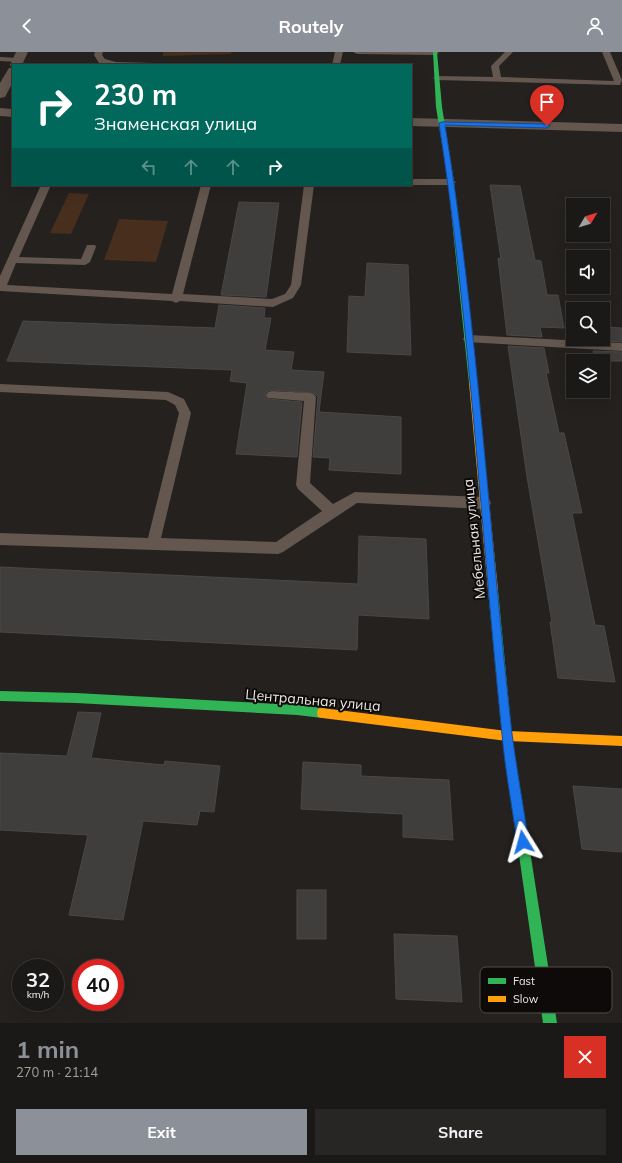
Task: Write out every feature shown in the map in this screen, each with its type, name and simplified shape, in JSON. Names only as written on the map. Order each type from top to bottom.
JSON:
[{"type":"street","name":"Мебельная улица","points":[[435,53],[442,123],[451,182],[469,339],[507,736],[542,967]]},
{"type":"street","points":[[0,94],[12,73]]},
{"type":"street","points":[[0,112],[12,113]]},
{"type":"street","points":[[412,122],[622,128]]},
{"type":"street","name":"Центральная улица","points":[[0,696],[76,698],[297,710],[507,736],[622,742]]},
{"type":"street","name":"Мебельная улица","points":[[549,1013],[550,1023]]},
{"type":"lane","points":[[99,52],[98,54],[102,61],[116,64]]},
{"type":"lane","points":[[336,64],[339,52]]},
{"type":"lane","points":[[357,52],[435,53]]},
{"type":"lane","points":[[497,80],[495,66],[509,52]]},
{"type":"lane","points":[[437,78],[617,83],[618,80],[606,52]]},
{"type":"lane","points":[[0,59],[18,62]]},
{"type":"lane","points":[[412,182],[451,182]]},
{"type":"lane","points":[[46,186],[0,288],[176,299],[273,303],[289,296],[296,285],[309,186]]},
{"type":"lane","points":[[176,299],[206,186]]},
{"type":"lane","points":[[12,260],[85,262],[92,247]]},
{"type":"lane","points":[[469,339],[622,347]]},
{"type":"lane","points":[[0,388],[168,396],[180,402],[185,413],[153,544]]},
{"type":"lane","points":[[272,395],[310,397],[303,485],[332,512]]},
{"type":"lane","points":[[0,539],[278,548],[355,497],[484,503]]},
{"type":"shaded area","points":[[163,52],[231,52],[231,54],[163,56]]},
{"type":"shaded area","points":[[69,193],[89,194],[71,234],[50,233]]},
{"type":"shaded area","points":[[119,219],[168,221],[156,262],[104,260]]},
{"type":"building","points":[[490,185],[520,186],[535,260],[541,261],[547,295],[558,295],[564,328],[540,327],[542,337],[507,335],[498,258],[501,259]]},
{"type":"building","points":[[239,202],[279,203],[266,297],[221,295]]},
{"type":"building","points":[[367,263],[408,265],[411,355],[347,352],[349,296],[365,297]]},
{"type":"building","points":[[219,305],[265,308],[264,318],[271,318],[265,350],[294,352],[291,370],[324,372],[319,412],[401,417],[401,474],[329,470],[330,458],[313,457],[318,397],[314,393],[272,390],[265,394],[268,399],[302,402],[297,457],[236,454],[247,383],[230,381],[232,370],[7,361],[23,321],[215,328]]},
{"type":"building","points":[[610,327],[622,328],[622,342],[610,341]]},
{"type":"building","points":[[508,346],[544,348],[549,373],[546,373],[559,433],[564,433],[582,513],[572,513],[595,625],[604,626],[615,682],[558,678],[550,622],[552,622],[527,477]]},
{"type":"building","points":[[593,351],[622,352],[622,361],[610,361],[610,354],[594,354]]},
{"type":"building","points":[[359,536],[426,539],[429,619],[358,615],[357,650],[0,632],[0,567],[358,584]]},
{"type":"building","points":[[78,712],[101,713],[91,758],[164,765],[165,761],[220,766],[214,812],[200,811],[197,825],[143,821],[123,920],[69,915],[88,835],[0,830],[0,753],[67,756]]},
{"type":"building","points":[[303,762],[361,765],[361,776],[449,780],[453,840],[403,837],[403,814],[301,809]]},
{"type":"building","points":[[573,786],[622,789],[622,852],[582,849]]},
{"type":"building","points":[[297,890],[326,890],[326,939],[297,939]]},
{"type":"building","points":[[394,934],[457,936],[462,1002],[396,999]]},
{"type":"traffic: fast","points":[[435,52],[439,107],[451,182],[473,383]]},
{"type":"traffic: fast","points":[[493,590],[507,736],[542,967]]},
{"type":"traffic: fast","points":[[0,696],[76,698],[297,710],[322,713]]},
{"type":"traffic: fast","points":[[549,1013],[550,1023]]},
{"type":"traffic: slow","points":[[473,383],[493,590]]},
{"type":"traffic: slow","points":[[322,713],[507,736],[622,741]]},
{"type":"route","points":[[523,842],[507,736],[469,339],[451,182],[442,123],[547,126]]}]
